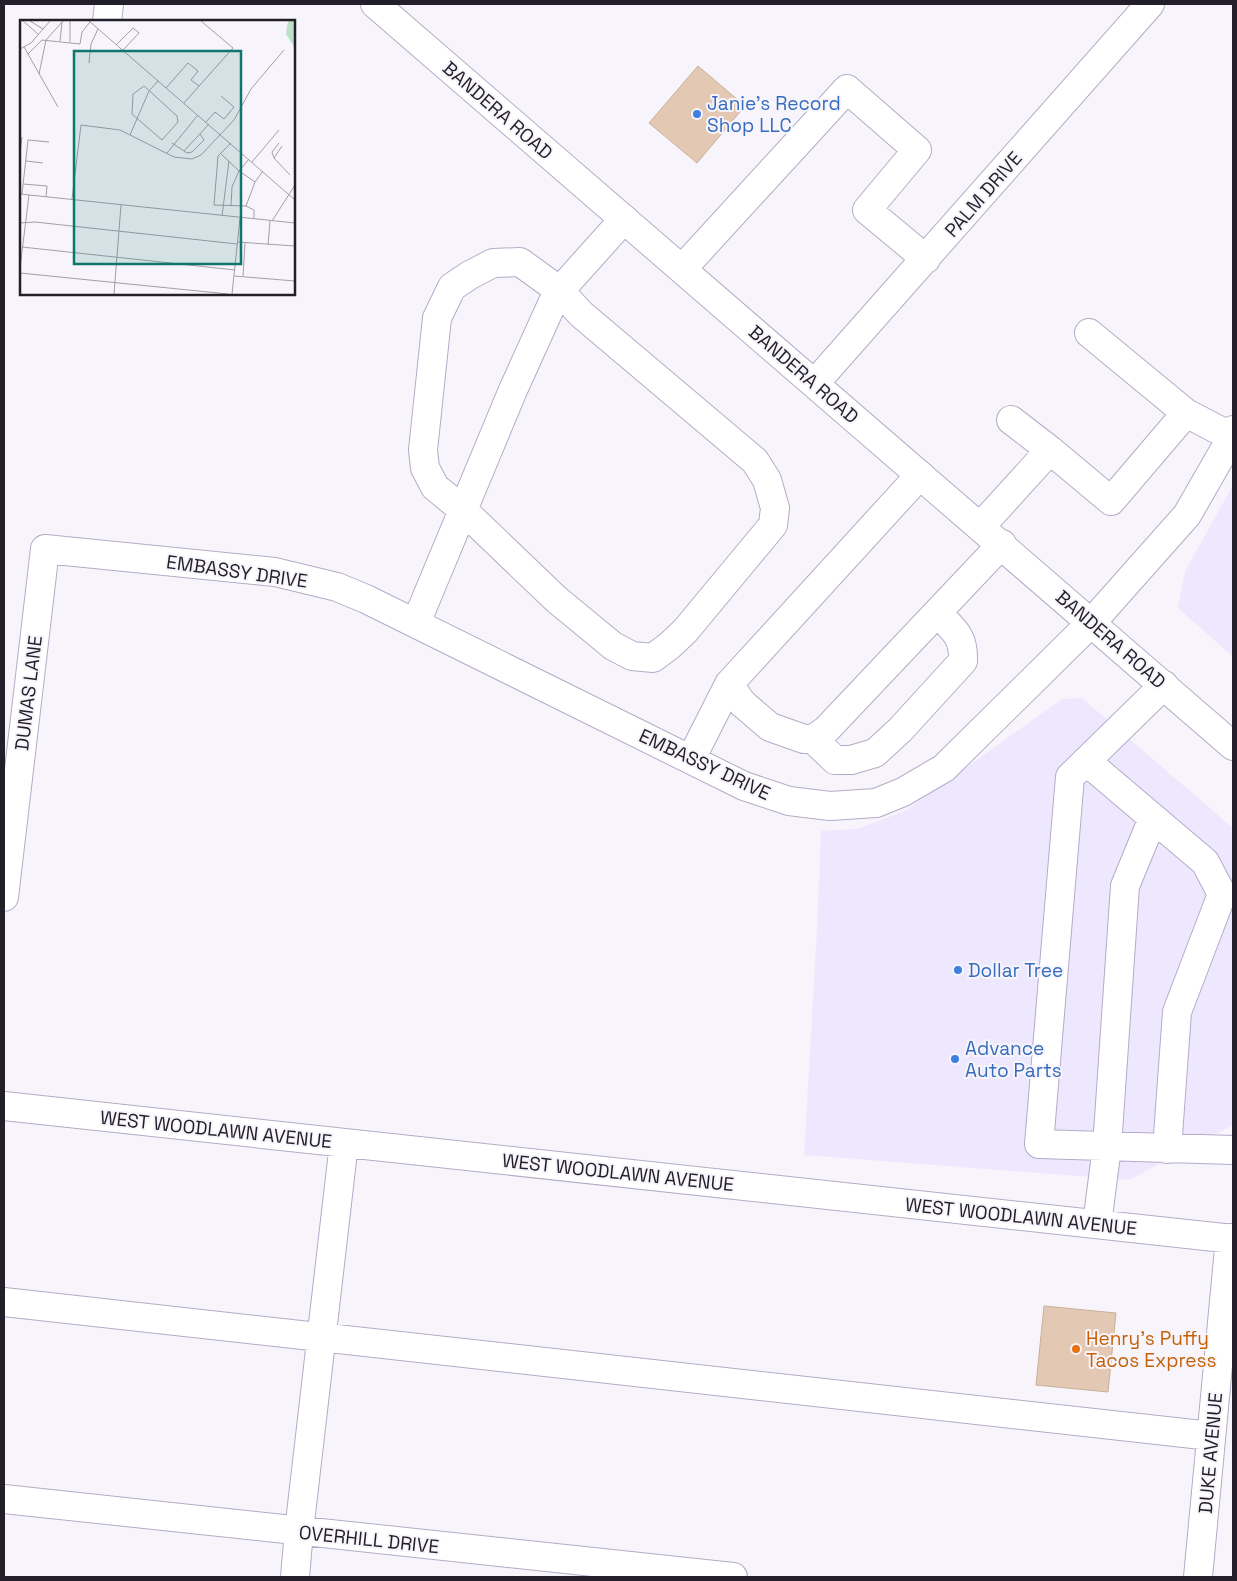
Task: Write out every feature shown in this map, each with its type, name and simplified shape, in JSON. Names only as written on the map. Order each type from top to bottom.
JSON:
[{"type":"street","points":[[107,20],[109,4]]},
{"type":"street","name":"BANDERA ROAD","points":[[375,4],[1002,544],[1233,746]]},
{"type":"street","name":"PALM DRIVE","points":[[815,383],[1150,4]]},
{"type":"street","points":[[682,269],[846,88],[917,150],[867,210],[926,259]]},
{"type":"street","points":[[416,623],[513,390],[556,295],[624,219]]},
{"type":"street","points":[[520,262],[560,291],[582,314],[755,461],[767,480],[775,508],[773,525],[685,631],[653,658],[632,656],[613,646],[556,599],[463,510],[435,487],[425,468],[423,450],[437,318],[452,287],[493,263],[520,262]]},
{"type":"street","points":[[1089,333],[1186,413],[1232,433]]},
{"type":"street","points":[[1011,420],[1111,501],[1186,413]]},
{"type":"street","name":"EMBASSY DRIVE","points":[[45,548],[275,572],[337,587],[366,598],[744,786],[789,801],[830,806],[876,803],[903,792],[944,768],[1092,622],[1187,514],[1232,433]]},
{"type":"street","points":[[981,526],[1050,450]]},
{"type":"street","points":[[691,759],[729,684],[920,474]]},
{"type":"street","points":[[729,684],[742,703],[770,728],[804,739],[813,739],[826,730],[1002,544]]},
{"type":"street","name":"DUMAS LANE","points":[[4,897],[45,548]]},
{"type":"street","points":[[813,739],[835,760],[851,760],[875,753],[900,730],[963,661],[963,649],[958,634],[937,613]]},
{"type":"street","points":[[1164,685],[1070,776],[1039,1144],[1233,1150]]},
{"type":"street","points":[[1086,761],[1205,862],[1230,892],[1177,1012],[1167,1149]]},
{"type":"street","points":[[1096,1224],[1107,1147],[1125,886],[1153,818]]},
{"type":"street","name":"WEST WOODLAWN AVENUE","points":[[4,1106],[1232,1239]]},
{"type":"street","points":[[295,1577],[344,1142]]},
{"type":"street","name":"DUKE AVENUE","points":[[1198,1577],[1219,1425],[1232,1239]]},
{"type":"street","points":[[4,1302],[322,1336],[1219,1425]]},
{"type":"street","name":"OVERHILL DRIVE","points":[[4,1499],[734,1577]]},
{"type":"shaded area","points":[[1233,485],[1233,657],[1178,608],[1185,571]]},
{"type":"shaded area","points":[[1082,698],[1233,828],[1233,1125],[1129,1180],[804,1155],[821,831],[856,829],[905,811],[1062,699]]},
{"type":"building","name":"Janie's Record Shop LLC","points":[[698,66],[745,106],[697,163],[649,123]]},
{"type":"building","name":"Henry’s Puffy Tacos Express","points":[[1044,1306],[1116,1313],[1108,1392],[1036,1385]]},
{"type":"place","name":"Janie's Record Shop LLC","points":[[697,114]]},
{"type":"place","name":"Dollar Tree","points":[[958,970]]},
{"type":"place","name":"Advance Auto Parts","points":[[955,1059]]},
{"type":"place","name":"Henry’s Puffy Tacos Express","points":[[1076,1349]]}]
